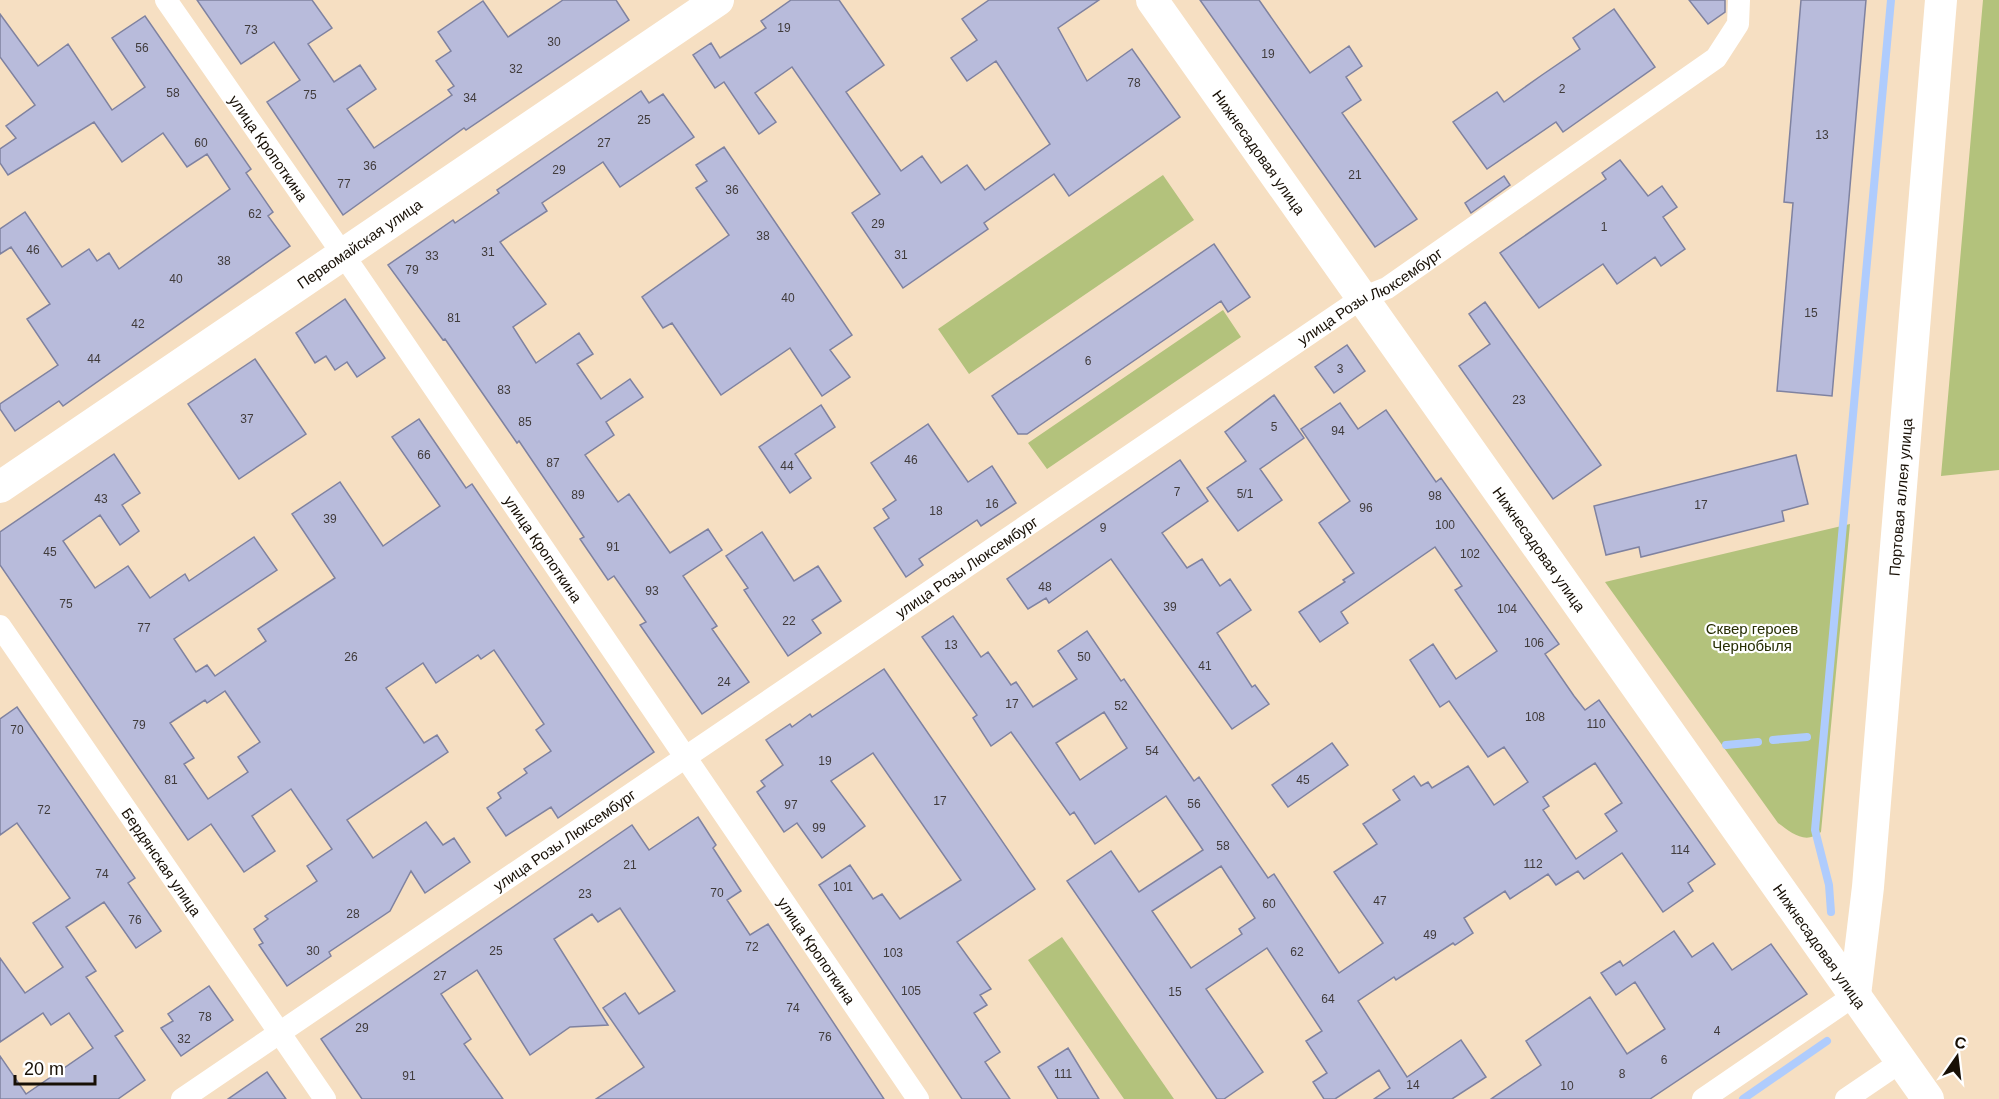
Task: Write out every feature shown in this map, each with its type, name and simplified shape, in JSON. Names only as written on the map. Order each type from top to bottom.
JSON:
[{"type":"street","name":"улица Кропоткина","points":[[166,0],[343,254],[918,1099]]},
{"type":"street","name":"Первомайская улица","points":[[0,487],[717,0]]},
{"type":"street","name":"Нижнесадовая улица","points":[[1152,0],[1928,1099]]},
{"type":"street","name":"улица Розы Люксембург","points":[[182,1099],[1362,298],[1387,288],[1716,58],[1738,24],[1739,0]]},
{"type":"street","name":"Портовая аллея улица","points":[[1855,995],[1868,887],[1941,0]]},
{"type":"street","name":"Бердянская улица","points":[[0,626],[325,1099]]},
{"type":"street","points":[[1703,1099],[1855,995]]},
{"type":"street","points":[[1846,1099],[1902,1061]]},
{"type":"green space","points":[[1983,0],[1999,0],[1999,470],[1941,476]]},
{"type":"green space","points":[[1163,175],[1194,220],[969,374],[938,329]]},
{"type":"green space","points":[[1223,310],[1241,337],[1047,469],[1028,443]]},
{"type":"green space","name":"Сквер героев Чернобыля","points":[[1850,524],[1821,832],[1804,838],[1778,823],[1605,582]]},
{"type":"green space","points":[[1062,937],[1174,1099],[1124,1099],[1028,960]]},
{"type":"building","points":[[197,0],[312,0],[332,28],[308,44],[334,82],[360,65],[376,89],[347,109],[374,148],[452,95],[448,90],[454,86],[436,61],[451,51],[438,32],[483,1],[508,37],[563,0],[616,0],[629,20],[466,130],[464,128],[343,215],[267,102],[300,80],[274,42],[241,64]]},
{"type":"building","points":[[791,0],[839,0],[884,65],[846,92],[901,171],[922,156],[941,183],[967,165],[985,190],[1050,144],[996,61],[967,81],[951,58],[977,40],[962,19],[989,0],[1099,0],[1058,28],[1087,81],[1132,49],[1180,117],[1069,196],[1054,174],[984,223],[988,229],[903,288],[852,213],[880,194],[792,67],[755,93],[776,122],[759,134],[724,82],[715,88],[693,55],[711,43],[720,58],[766,28],[761,21]]},
{"type":"building","points":[[1200,0],[1259,0],[1310,73],[1349,46],[1362,66],[1346,77],[1361,100],[1342,113],[1417,219],[1375,247]]},
{"type":"building","points":[[1689,0],[1725,0],[1725,12],[1708,24]]},
{"type":"building","points":[[1801,0],[1866,0],[1832,396],[1777,391],[1793,203],[1784,202]]},
{"type":"building","points":[[1614,9],[1655,67],[1563,132],[1556,122],[1487,169],[1453,122],[1497,92],[1504,102],[1580,49],[1573,38]]},
{"type":"building","points":[[0,14],[38,66],[68,44],[112,110],[145,87],[112,38],[145,16],[251,169],[246,173],[273,212],[268,216],[290,246],[63,406],[59,401],[15,431],[0,409],[0,404],[58,365],[27,319],[50,304],[11,247],[0,254],[0,229],[25,212],[62,267],[89,249],[97,261],[109,253],[119,269],[230,189],[207,154],[187,167],[163,133],[122,162],[94,122],[8,175],[0,163],[0,149],[16,138],[6,126],[35,105],[0,57]]},
{"type":"building","points":[[641,91],[649,103],[663,94],[694,137],[620,187],[603,162],[542,203],[547,211],[500,242],[546,304],[513,327],[536,363],[579,333],[593,354],[577,364],[601,399],[630,379],[643,397],[606,422],[614,435],[585,455],[618,502],[629,494],[670,553],[708,529],[722,550],[683,576],[717,626],[712,629],[749,682],[702,714],[640,625],[646,622],[614,576],[608,580],[580,539],[584,537],[519,441],[517,443],[445,339],[443,340],[388,265],[453,220],[455,223],[499,193],[497,190]]},
{"type":"building","points":[[724,147],[852,335],[830,350],[850,377],[822,396],[790,348],[721,395],[672,323],[663,328],[642,297],[729,235],[696,188],[707,181],[696,165]]},
{"type":"building","points":[[1620,160],[1648,196],[1662,186],[1677,207],[1663,217],[1685,249],[1661,266],[1655,257],[1617,284],[1603,264],[1539,308],[1500,253],[1606,179],[1602,173]]},
{"type":"building","points":[[1504,176],[1510,185],[1471,213],[1465,203]]},
{"type":"building","points":[[1214,244],[1250,297],[1228,312],[1221,301],[1027,434],[1018,434],[992,396]]},
{"type":"building","points":[[345,299],[385,358],[357,377],[347,362],[335,370],[326,356],[315,363],[296,333]]},
{"type":"building","points":[[1485,302],[1601,465],[1553,499],[1459,366],[1490,344],[1469,314]]},
{"type":"building","points":[[1347,345],[1365,371],[1334,393],[1315,367]]},
{"type":"building","points":[[255,359],[306,434],[239,479],[188,404]]},
{"type":"building","points":[[1274,395],[1304,438],[1260,469],[1282,500],[1238,531],[1207,488],[1246,461],[1225,432]]},
{"type":"building","points":[[1340,403],[1358,429],[1386,410],[1436,482],[1441,478],[1559,644],[1545,654],[1574,696],[1585,710],[1599,700],[1715,864],[1688,883],[1693,891],[1663,912],[1622,853],[1584,879],[1578,871],[1556,885],[1548,874],[1510,899],[1505,891],[1464,918],[1473,933],[1455,945],[1453,943],[1396,980],[1394,977],[1358,1001],[1407,1077],[1461,1040],[1486,1077],[1452,1099],[1374,1099],[1390,1088],[1379,1070],[1335,1099],[1324,1099],[1313,1082],[1327,1073],[1306,1041],[1322,1031],[1267,948],[1206,989],[1263,1072],[1224,1099],[1217,1099],[1067,881],[1111,851],[1139,892],[1203,850],[1166,796],[1095,844],[1074,812],[1070,815],[1011,732],[991,746],[973,718],[977,715],[922,637],[953,616],[981,657],[988,652],[1011,685],[1016,682],[1033,707],[1077,679],[1058,651],[1087,631],[1121,681],[1124,679],[1194,781],[1199,777],[1268,878],[1274,874],[1339,973],[1383,943],[1334,872],[1377,844],[1363,824],[1400,800],[1393,790],[1414,776],[1421,786],[1428,782],[1432,788],[1468,766],[1494,805],[1528,782],[1504,747],[1488,757],[1449,701],[1440,707],[1410,660],[1433,644],[1456,679],[1497,651],[1455,590],[1462,586],[1435,547],[1341,612],[1348,623],[1320,642],[1299,612],[1345,582],[1343,580],[1354,573],[1319,523],[1350,501],[1301,429]],"holes":[[[1104,712],[1127,748],[1080,780],[1056,743]],[[1595,763],[1622,803],[1605,814],[1617,831],[1576,859],[1543,810],[1549,806],[1543,797]],[[1221,866],[1255,918],[1239,929],[1242,934],[1191,968],[1152,911]]]},
{"type":"building","points":[[821,405],[835,427],[795,454],[811,478],[790,493],[759,447]]},
{"type":"building","points":[[419,419],[466,488],[472,484],[654,752],[558,818],[551,807],[506,836],[487,808],[501,798],[498,793],[527,773],[524,769],[551,751],[536,730],[544,724],[494,650],[481,659],[478,655],[436,683],[423,663],[386,688],[424,743],[437,735],[448,752],[347,820],[373,858],[426,822],[443,845],[454,838],[470,862],[425,893],[411,871],[390,911],[329,952],[331,956],[287,986],[259,945],[263,943],[254,929],[268,919],[265,916],[317,881],[307,866],[332,849],[291,789],[252,816],[275,851],[244,872],[211,824],[188,840],[0,565],[0,532],[114,454],[140,493],[122,505],[139,531],[120,545],[100,515],[63,541],[95,588],[128,566],[150,598],[185,574],[189,581],[254,537],[277,570],[174,639],[196,672],[207,665],[215,676],[266,641],[258,629],[335,578],[292,514],[340,482],[383,546],[440,506],[392,437]],"holes":[[[225,691],[260,742],[238,757],[248,772],[208,799],[184,764],[194,758],[170,723],[205,700],[207,703]]]},
{"type":"building","points":[[928,424],[968,482],[992,466],[1016,503],[981,526],[977,520],[919,559],[923,565],[906,577],[874,528],[889,518],[883,509],[896,500],[871,463]]},
{"type":"building","points":[[1796,455],[1808,504],[1782,511],[1784,521],[1641,557],[1639,547],[1606,555],[1594,506]]},
{"type":"building","points":[[1180,460],[1208,501],[1162,533],[1187,568],[1202,559],[1220,586],[1230,579],[1251,610],[1217,633],[1252,687],[1255,685],[1269,704],[1232,729],[1111,559],[1049,603],[1046,598],[1028,609],[1007,579]]},
{"type":"building","points":[[762,532],[794,581],[818,566],[841,601],[812,620],[821,633],[788,656],[744,590],[748,588],[726,556]]},
{"type":"building","points":[[884,669],[1035,889],[957,942],[991,989],[980,995],[987,1005],[974,1013],[1000,1052],[985,1062],[1010,1099],[962,1099],[819,885],[850,865],[873,899],[882,894],[900,919],[961,880],[873,753],[831,781],[865,826],[822,858],[797,823],[784,832],[757,792],[765,786],[761,781],[783,765],[766,740],[790,724],[792,727],[810,714],[812,717]]},
{"type":"building","points":[[17,707],[135,878],[128,883],[161,931],[136,948],[104,902],[66,927],[96,971],[86,977],[123,1031],[115,1036],[145,1080],[118,1099],[0,1099],[0,1056],[26,1094],[93,1048],[69,1013],[51,1025],[43,1013],[0,1042],[0,958],[25,993],[63,967],[33,923],[70,898],[17,823],[0,835],[0,719]]},
{"type":"building","points":[[1332,743],[1348,765],[1288,807],[1272,785]]},
{"type":"building","points":[[698,817],[716,845],[713,848],[741,891],[727,900],[750,935],[768,924],[884,1099],[596,1099],[644,1067],[603,1008],[625,993],[639,1014],[675,991],[620,908],[598,922],[592,914],[554,939],[608,1025],[570,1027],[530,1055],[477,970],[441,994],[471,1039],[464,1044],[503,1099],[362,1099],[321,1039],[632,825],[649,850]]},
{"type":"building","points":[[1674,931],[1692,957],[1713,943],[1732,970],[1771,944],[1807,994],[1650,1099],[1491,1099],[1541,1065],[1526,1041],[1590,997],[1627,1054],[1665,1029],[1635,982],[1616,995],[1601,973],[1620,961],[1623,966]]},
{"type":"building","points":[[209,986],[233,1020],[181,1056],[161,1028],[173,1021],[168,1014]]},
{"type":"building","points":[[1068,1048],[1099,1099],[1058,1099],[1038,1067]]},
{"type":"building","points":[[267,1072],[286,1099],[228,1099]]},
{"type":"waterway","points":[[1831,912],[1829,885],[1815,830],[1891,0]]},
{"type":"waterway","points":[[1773,740],[1807,737]]},
{"type":"waterway","points":[[1726,745],[1758,742]]},
{"type":"waterway","points":[[1743,1099],[1827,1041]]}]
